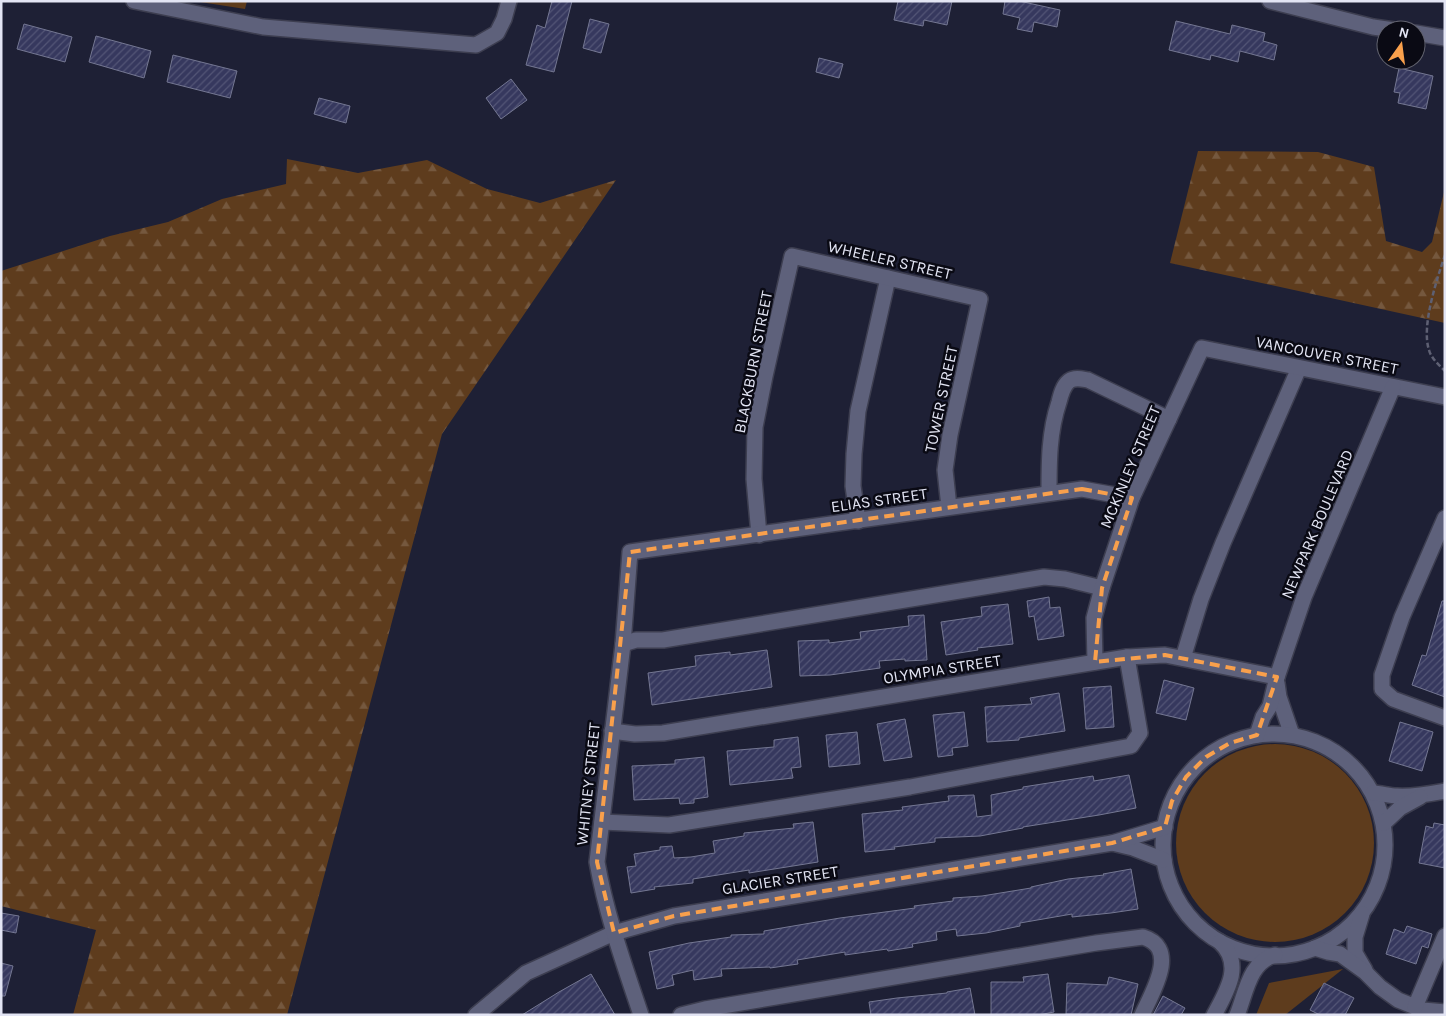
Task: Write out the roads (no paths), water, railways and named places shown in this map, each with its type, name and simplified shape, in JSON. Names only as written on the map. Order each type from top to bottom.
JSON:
[{"type":"street","points":[[134,1],[263,27],[476,45],[497,33],[504,19],[509,1]]},
{"type":"street","points":[[1270,1],[1376,27]]},
{"type":"street","points":[[1426,33],[1444,33]]},
{"type":"street","name":"WHEELER STREET","points":[[792,256],[980,299]]},
{"type":"street","name":"BLACKBURN STREET","points":[[759,534],[754,479],[755,427],[792,256]]},
{"type":"street","points":[[858,520],[853,486],[858,411],[888,278]]},
{"type":"street","name":"TOWER STREET","points":[[949,507],[945,470],[950,435],[980,299]]},
{"type":"street","name":"VANCOUVER STREET","points":[[1202,348],[1445,397]]},
{"type":"street","name":"MCKINLEY STREET","points":[[1096,662],[1094,618],[1132,498],[1202,348]]},
{"type":"street","points":[[1183,658],[1200,599],[1299,368]]},
{"type":"street","points":[[1049,493],[1049,450],[1052,429],[1063,388],[1068,382],[1074,379],[1088,380],[1169,419]]},
{"type":"street","name":"NEWPARK BOULEVARD","points":[[1257,735],[1263,717],[1270,706],[1277,677],[1304,597],[1393,387]]},
{"type":"street","name":"ELIAS STREET","points":[[630,552],[1082,489],[1132,498]]},
{"type":"street","points":[[1445,518],[1402,617],[1382,675],[1382,689],[1393,699],[1445,718]]},
{"type":"street","name":"WHITNEY STREET","points":[[630,552],[623,644],[597,862],[602,891],[614,933],[641,1015]]},
{"type":"street","points":[[623,644],[636,640],[663,640],[1044,577],[1065,579],[1102,588]]},
{"type":"street","name":"OLYMPIA STREET","points":[[612,731],[635,734],[663,733],[1127,657],[1165,654],[1277,677]]},
{"type":"street","points":[[602,822],[669,825],[910,787],[1131,746],[1140,733],[1127,657]]},
{"type":"street","name":"NEWPARK BOULEVARD","points":[[1277,677],[1279,697],[1292,735]]},
{"type":"street","points":[[1214,1015],[1230,982],[1233,970],[1231,958],[1226,947],[1201,928],[1177,897],[1169,879],[1164,860],[1163,843],[1165,827],[1172,801],[1186,777],[1206,757],[1230,743],[1257,735],[1292,735],[1317,742],[1340,754],[1358,772],[1373,793],[1384,823],[1386,854],[1378,885],[1363,912],[1355,937],[1355,951],[1365,972]]},
{"type":"street","points":[[1373,793],[1396,796],[1445,791]]},
{"type":"street","points":[[1384,823],[1402,807],[1426,794]]},
{"type":"street","name":"GLACIER STREET","points":[[476,1015],[526,974],[614,933],[674,916],[1112,843],[1165,827]]},
{"type":"street","name":"GLACIER STREET","points":[[1112,843],[1133,848],[1164,860]]},
{"type":"street","points":[[1217,939],[1235,948],[1255,954],[1296,953],[1315,948],[1342,933],[1363,912]]},
{"type":"street","points":[[1416,1007],[1445,936]]},
{"type":"street","points":[[682,1015],[774,997],[1096,943],[1143,937],[1151,939],[1158,948],[1162,959],[1161,971],[1142,1015]]},
{"type":"street","points":[[1315,948],[1340,954],[1398,1000],[1424,1010],[1445,1012]]},
{"type":"street","points":[[1237,1015],[1253,972],[1260,963],[1275,955]]}]
